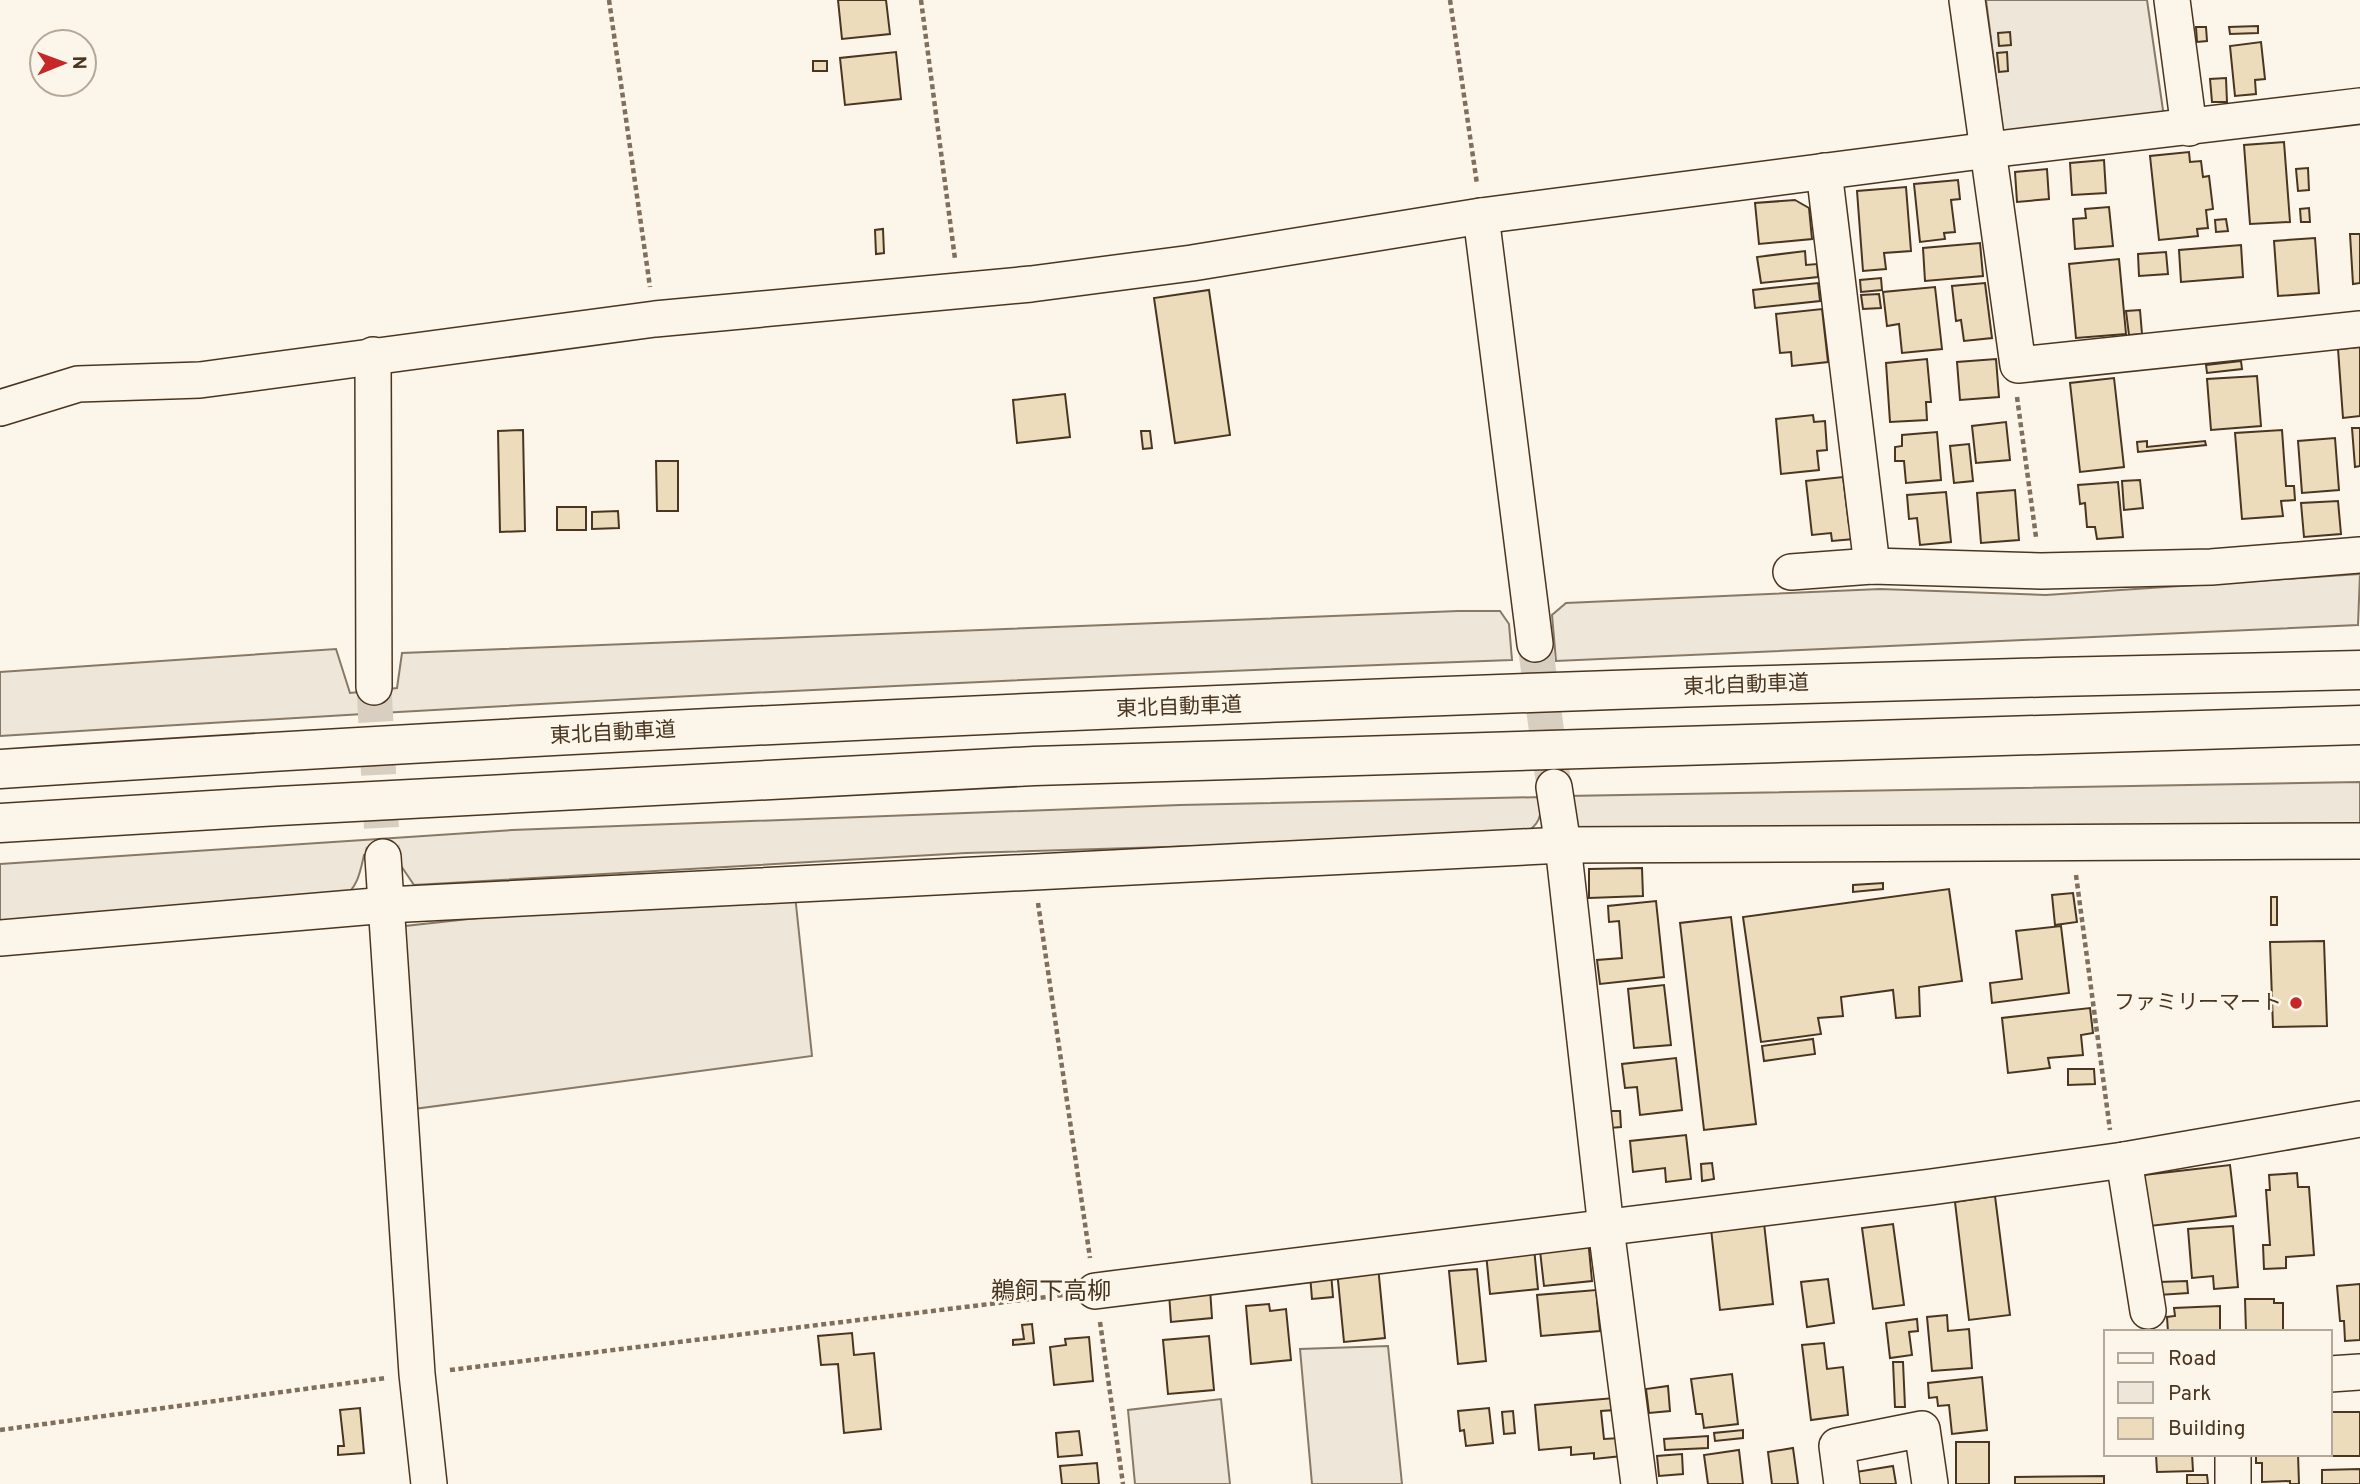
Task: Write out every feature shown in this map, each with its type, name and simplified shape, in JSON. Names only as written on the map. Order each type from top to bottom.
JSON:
[{"type":"highway","name":"東北自動車道","points":[[0,769],[273,751],[1048,713],[1730,686],[2360,670]]},
{"type":"highway","points":[[0,823],[1034,766],[2360,725]]},
{"type":"street","points":[[1967,0],[2018,365],[2360,329]]},
{"type":"street","points":[[2172,0],[2189,128]]},
{"type":"street","points":[[0,408],[78,384],[200,380],[655,319],[1031,284],[1192,263],[1481,216],[1989,150],[2360,106]]},
{"type":"street","points":[[1824,171],[1872,566]]},
{"type":"street","points":[[1481,216],[1535,644]]},
{"type":"street","points":[[373,355],[374,687]]},
{"type":"street","points":[[1791,572],[1872,566],[2041,571],[2211,567],[2360,555]]},
{"type":"street","points":[[1554,787],[1639,1484]]},
{"type":"street","points":[[0,938],[387,905],[1563,845],[2360,841]]},
{"type":"street","points":[[383,858],[417,1374],[429,1484]]},
{"type":"street","points":[[1095,1291],[2119,1161],[2360,1119]]},
{"type":"street","points":[[2119,1161],[2148,1311]]},
{"type":"street","points":[[2332,1374],[2360,1372]]},
{"type":"street","points":[[1842,1484],[1837,1446],[1922,1429],[1930,1484]]},
{"type":"street","points":[[2233,1456],[2233,1484]]},
{"type":"path","points":[[609,0],[655,319]]},
{"type":"path","points":[[921,0],[959,290]]},
{"type":"path","points":[[1450,0],[1481,216]]},
{"type":"path","points":[[2018,365],[2015,386],[2041,571]]},
{"type":"path","points":[[2072,843],[2119,1161]]},
{"type":"path","points":[[1033,872],[1123,1484]]},
{"type":"path","points":[[0,1430],[417,1374],[1095,1291]]},
{"type":"green space","points":[[1986,0],[2147,0],[2164,117],[2004,140]]},
{"type":"green space","points":[[2360,574],[2358,625],[1556,661],[1552,615],[1566,603],[1880,589],[2046,595]]},
{"type":"green space","points":[[1500,611],[1509,624],[1512,660],[756,693],[0,736],[0,672],[336,649],[350,693],[397,688],[402,653]]},
{"type":"green space","points":[[2360,782],[2360,827],[1579,833],[1566,796]]},
{"type":"green space","points":[[1542,797],[1538,820],[1533,828],[1522,836],[966,853],[414,885],[395,857],[364,855],[355,884],[343,898],[0,926],[0,864],[512,830],[1180,805]]},
{"type":"green space","points":[[795,895],[812,1056],[406,1110],[396,927],[534,912]]},
{"type":"green space","points":[[1388,1346],[1402,1484],[1312,1484],[1300,1349]]},
{"type":"green space","points":[[1221,1399],[1230,1484],[1135,1484],[1128,1410]]},
{"type":"building","points":[[838,0],[886,0],[890,34],[842,39]]},
{"type":"building","points":[[2258,26],[2258,33],[2230,34],[2229,27]]},
{"type":"building","points":[[2196,27],[2206,27],[2207,41],[2197,42]]},
{"type":"building","points":[[2010,32],[2011,45],[1999,46],[1998,33]]},
{"type":"building","points":[[2261,42],[2265,79],[2255,80],[2256,94],[2235,96],[2230,46]]},
{"type":"building","points":[[896,52],[901,99],[845,105],[840,58]]},
{"type":"building","points":[[2007,52],[2008,71],[1999,72],[1997,53]]},
{"type":"building","points":[[813,61],[827,61],[827,71],[813,71]]},
{"type":"building","points":[[2226,78],[2227,102],[2212,102],[2210,79]]},
{"type":"building","points":[[2284,142],[2290,222],[2250,224],[2244,145]]},
{"type":"building","points":[[2189,152],[2190,162],[2201,161],[2203,177],[2209,176],[2213,209],[2206,210],[2208,228],[2197,229],[2198,236],[2159,240],[2150,156]]},
{"type":"building","points":[[2104,160],[2106,193],[2072,195],[2070,163]]},
{"type":"building","points":[[2308,168],[2309,190],[2298,191],[2296,169]]},
{"type":"building","points":[[2047,169],[2049,199],[2017,202],[2015,172]]},
{"type":"building","points":[[1958,180],[1960,199],[1951,200],[1955,232],[1944,233],[1945,239],[1920,242],[1914,184]]},
{"type":"building","points":[[1906,187],[1911,251],[1884,253],[1886,269],[1863,271],[1857,191]]},
{"type":"building","points":[[1795,200],[1809,208],[1812,239],[1759,244],[1755,203]]},
{"type":"building","points":[[2109,207],[2113,246],[2075,249],[2073,219],[2086,218],[2085,209]]},
{"type":"building","points":[[2309,208],[2310,222],[2301,222],[2300,209]]},
{"type":"building","points":[[2226,219],[2228,231],[2216,232],[2215,220]]},
{"type":"building","points":[[883,229],[884,253],[876,254],[875,230]]},
{"type":"building","points":[[2350,234],[2360,234],[2360,283],[2353,284]]},
{"type":"building","points":[[2315,238],[2319,293],[2278,296],[2274,241]]},
{"type":"building","points":[[1980,243],[1983,276],[1925,281],[1923,248]]},
{"type":"building","points":[[2241,245],[2243,277],[2181,282],[2179,250]]},
{"type":"building","points":[[1805,251],[1806,265],[1817,264],[1818,277],[1761,283],[1757,257]]},
{"type":"building","points":[[2166,252],[2168,274],[2139,276],[2138,254]]},
{"type":"building","points":[[2119,259],[2126,334],[2076,338],[2069,264]]},
{"type":"building","points":[[1881,278],[1882,290],[1861,292],[1860,280]]},
{"type":"building","points":[[1818,283],[1820,301],[1755,308],[1753,290]]},
{"type":"building","points":[[1985,283],[1992,338],[1964,341],[1961,320],[1956,321],[1952,286]]},
{"type":"building","points":[[1935,287],[1942,349],[1902,353],[1899,324],[1887,326],[1883,292]]},
{"type":"building","points":[[1209,290],[1230,435],[1175,443],[1154,298]]},
{"type":"building","points":[[1879,294],[1881,308],[1863,309],[1861,295]]},
{"type":"building","points":[[1822,309],[1828,362],[1792,366],[1791,352],[1780,353],[1776,314]]},
{"type":"building","points":[[2140,310],[2142,334],[2129,335],[2126,311]]},
{"type":"building","points":[[2360,347],[2360,416],[2343,418],[2338,349]]},
{"type":"building","points":[[1927,359],[1931,402],[1926,402],[1927,420],[1890,422],[1886,363]]},
{"type":"building","points":[[1996,359],[1999,397],[1960,400],[1957,362]]},
{"type":"building","points":[[2241,361],[2242,369],[2207,373],[2206,365]]},
{"type":"building","points":[[2257,376],[2261,426],[2211,430],[2207,379]]},
{"type":"building","points":[[2114,378],[2124,467],[2080,472],[2070,383]]},
{"type":"building","points":[[1065,394],[1070,437],[1017,443],[1013,400]]},
{"type":"building","points":[[1813,415],[1814,422],[1825,421],[1827,450],[1817,451],[1819,470],[1781,474],[1776,419]]},
{"type":"building","points":[[2006,422],[2010,460],[1976,463],[1972,426]]},
{"type":"building","points":[[2352,428],[2360,428],[2360,466],[2355,467]]},
{"type":"building","points":[[523,430],[525,531],[500,532],[498,431]]},
{"type":"building","points":[[2282,430],[2286,486],[2294,486],[2295,500],[2281,501],[2283,516],[2242,519],[2235,433]]},
{"type":"building","points":[[1141,431],[1150,431],[1152,448],[1143,449]]},
{"type":"building","points":[[1937,432],[1941,480],[1906,483],[1904,461],[1895,461],[1895,447],[1902,446],[1902,435]]},
{"type":"building","points":[[2335,438],[2339,490],[2302,493],[2298,441]]},
{"type":"building","points":[[2147,441],[2147,447],[2205,441],[2206,445],[2138,452],[2137,442]]},
{"type":"building","points":[[1969,444],[1973,481],[1954,483],[1950,446]]},
{"type":"building","points":[[656,461],[678,461],[678,511],[657,511]]},
{"type":"building","points":[[1843,477],[1849,525],[1853,525],[1854,539],[1832,541],[1831,533],[1812,535],[1806,481]]},
{"type":"building","points":[[2140,480],[2143,508],[2124,510],[2122,481]]},
{"type":"building","points":[[2118,482],[2123,537],[2097,539],[2095,527],[2087,527],[2085,503],[2080,504],[2078,485]]},
{"type":"building","points":[[2015,490],[2019,540],[1981,543],[1977,493]]},
{"type":"building","points":[[1946,492],[1951,542],[1920,545],[1917,518],[1909,519],[1907,495]]},
{"type":"building","points":[[2338,501],[2341,534],[2304,537],[2301,503]]},
{"type":"building","points":[[557,507],[586,507],[586,530],[557,530]]},
{"type":"building","points":[[618,511],[619,528],[592,529],[592,512]]},
{"type":"building","points":[[1642,868],[1643,896],[1589,898],[1589,869]]},
{"type":"building","points":[[1883,883],[1883,889],[1853,892],[1853,885]]},
{"type":"building","points":[[1949,889],[1962,981],[1919,987],[1920,1016],[1896,1018],[1893,990],[1841,997],[1843,1016],[1818,1018],[1821,1034],[1761,1042],[1743,917]]},
{"type":"building","points":[[2073,893],[2077,922],[2055,925],[2052,895]]},
{"type":"building","points":[[2271,897],[2277,897],[2277,925],[2271,925]]},
{"type":"building","points":[[1656,901],[1664,977],[1600,984],[1597,960],[1622,958],[1619,921],[1609,922],[1608,906]]},
{"type":"building","points":[[1731,917],[1756,1124],[1704,1130],[1680,923]]},
{"type":"building","points":[[2061,926],[2069,993],[1992,1003],[1990,983],[2022,979],[2016,931]]},
{"type":"building","points":[[2324,941],[2327,1026],[2273,1027],[2270,942]]},
{"type":"building","points":[[1664,985],[1671,1045],[1634,1048],[1628,989]]},
{"type":"building","points":[[2090,1008],[2093,1033],[2081,1035],[2083,1055],[2048,1058],[2050,1068],[2008,1073],[2002,1018]]},
{"type":"building","points":[[1813,1039],[1815,1054],[1764,1061],[1762,1046]]},
{"type":"building","points":[[1676,1058],[1682,1110],[1640,1115],[1637,1087],[1625,1088],[1622,1064]]},
{"type":"building","points":[[2068,1069],[2094,1069],[2095,1084],[2068,1085]]},
{"type":"building","points":[[1609,1111],[1620,1111],[1621,1127],[1610,1128]]},
{"type":"building","points":[[1686,1135],[1691,1179],[1666,1182],[1665,1168],[1633,1172],[1630,1141]]},
{"type":"building","points":[[1712,1163],[1714,1179],[1702,1181],[1701,1164]]},
{"type":"building","points":[[2230,1165],[2236,1216],[2150,1226],[2144,1175]]},
{"type":"building","points":[[2297,1173],[2298,1187],[2309,1187],[2314,1255],[2286,1257],[2286,1268],[2264,1269],[2263,1245],[2270,1245],[2266,1190],[2270,1190],[2269,1175]]},
{"type":"building","points":[[1995,1196],[2010,1315],[1969,1320],[1955,1202]]},
{"type":"building","points":[[1764,1223],[1773,1304],[1720,1310],[1711,1229]]},
{"type":"building","points":[[1893,1224],[1904,1305],[1873,1309],[1862,1228]]},
{"type":"building","points":[[2233,1226],[2238,1287],[2214,1289],[2213,1276],[2192,1278],[2188,1229]]},
{"type":"building","points":[[1588,1238],[1592,1281],[1544,1286],[1539,1242]]},
{"type":"building","points":[[1534,1248],[1538,1289],[1490,1294],[1486,1253]]},
{"type":"building","points":[[1378,1266],[1385,1338],[1344,1342],[1337,1270]]},
{"type":"building","points":[[1477,1269],[1486,1361],[1458,1364],[1449,1271]]},
{"type":"building","points":[[1331,1273],[1333,1297],[1312,1299],[1310,1275]]},
{"type":"building","points":[[1828,1279],[1834,1323],[1807,1327],[1801,1282]]},
{"type":"building","points":[[2187,1281],[2188,1293],[2159,1295],[2159,1282]]},
{"type":"building","points":[[2360,1284],[2360,1340],[2345,1341],[2337,1286]]},
{"type":"building","points":[[1210,1289],[1212,1318],[1171,1322],[1169,1293]]},
{"type":"building","points":[[1596,1290],[1600,1331],[1541,1336],[1537,1295]]},
{"type":"building","points":[[2245,1299],[2274,1299],[2274,1303],[2283,1303],[2283,1330],[2246,1330]]},
{"type":"building","points":[[1269,1304],[1270,1311],[1286,1309],[1291,1360],[1251,1364],[1246,1306]]},
{"type":"building","points":[[2220,1306],[2220,1330],[2168,1330],[2167,1317],[2175,1316],[2174,1308]]},
{"type":"building","points":[[1947,1315],[1948,1331],[1969,1329],[1972,1368],[1932,1371],[1927,1317]]},
{"type":"building","points":[[1917,1319],[1918,1331],[1909,1332],[1912,1355],[1890,1358],[1886,1323]]},
{"type":"building","points":[[1032,1324],[1034,1343],[1013,1345],[1013,1340],[1024,1339],[1022,1325]]},
{"type":"building","points":[[852,1333],[854,1355],[874,1353],[881,1429],[844,1433],[838,1364],[821,1365],[818,1336]]},
{"type":"building","points":[[1209,1336],[1214,1390],[1168,1394],[1163,1340]]},
{"type":"building","points":[[1089,1337],[1093,1381],[1054,1385],[1050,1347],[1066,1345],[1065,1339]]},
{"type":"building","points":[[1824,1343],[1827,1369],[1843,1367],[1848,1415],[1811,1420],[1802,1345]]},
{"type":"building","points":[[1893,1362],[1903,1362],[1905,1407],[1895,1407]]},
{"type":"building","points":[[1732,1374],[1738,1424],[1704,1428],[1702,1414],[1696,1414],[1691,1379]]},
{"type":"building","points":[[1982,1377],[1987,1430],[1952,1434],[1949,1405],[1938,1406],[1937,1397],[1929,1398],[1928,1383]]},
{"type":"building","points":[[1668,1386],[1670,1411],[1649,1413],[1646,1389]]},
{"type":"building","points":[[1614,1398],[1615,1410],[1601,1411],[1604,1439],[1620,1438],[1622,1456],[1594,1459],[1594,1453],[1571,1455],[1571,1447],[1539,1450],[1535,1405]]},
{"type":"building","points":[[360,1408],[364,1453],[338,1455],[338,1446],[344,1446],[340,1410]]},
{"type":"building","points":[[1489,1408],[1493,1443],[1466,1446],[1464,1430],[1460,1431],[1458,1411]]},
{"type":"building","points":[[1513,1411],[1515,1433],[1504,1434],[1502,1412]]},
{"type":"building","points":[[2332,1412],[2360,1412],[2360,1456],[2332,1456]]},
{"type":"building","points":[[1743,1430],[1743,1438],[1715,1441],[1714,1433]]},
{"type":"building","points":[[1079,1431],[1082,1455],[1058,1457],[1056,1433]]},
{"type":"building","points":[[1708,1436],[1708,1448],[1665,1450],[1664,1439]]},
{"type":"building","points":[[1956,1442],[1989,1442],[1989,1484],[1956,1484]]},
{"type":"building","points":[[1793,1448],[1798,1484],[1772,1484],[1768,1452]]},
{"type":"building","points":[[1739,1450],[1743,1484],[1708,1484],[1704,1455]]},
{"type":"building","points":[[1682,1454],[1683,1474],[1659,1476],[1657,1456]]},
{"type":"building","points":[[2156,1456],[2192,1456],[2193,1471],[2157,1472]]},
{"type":"building","points":[[2256,1456],[2298,1456],[2299,1484],[2290,1484],[2290,1481],[2262,1482],[2262,1463],[2256,1463]]},
{"type":"building","points":[[1097,1463],[1099,1484],[1062,1484],[1060,1466]]},
{"type":"building","points":[[1893,1466],[1896,1484],[1858,1484],[1856,1472]]},
{"type":"building","points":[[2360,1469],[2360,1484],[2322,1484],[2322,1470]]},
{"type":"building","points":[[2187,1475],[2207,1475],[2208,1484],[2187,1484]]},
{"type":"building","points":[[2104,1476],[2104,1484],[2015,1484],[2015,1477]]},
{"type":"tunnel","points":[[1535,644],[1554,787]]},
{"type":"tunnel","points":[[374,687],[383,857]]},
{"type":"place","name":"ファミリーマート","points":[[2296,1003]]},
{"type":"district","name":"鵜飼下高柳","points":[[1051,1293]]}]
